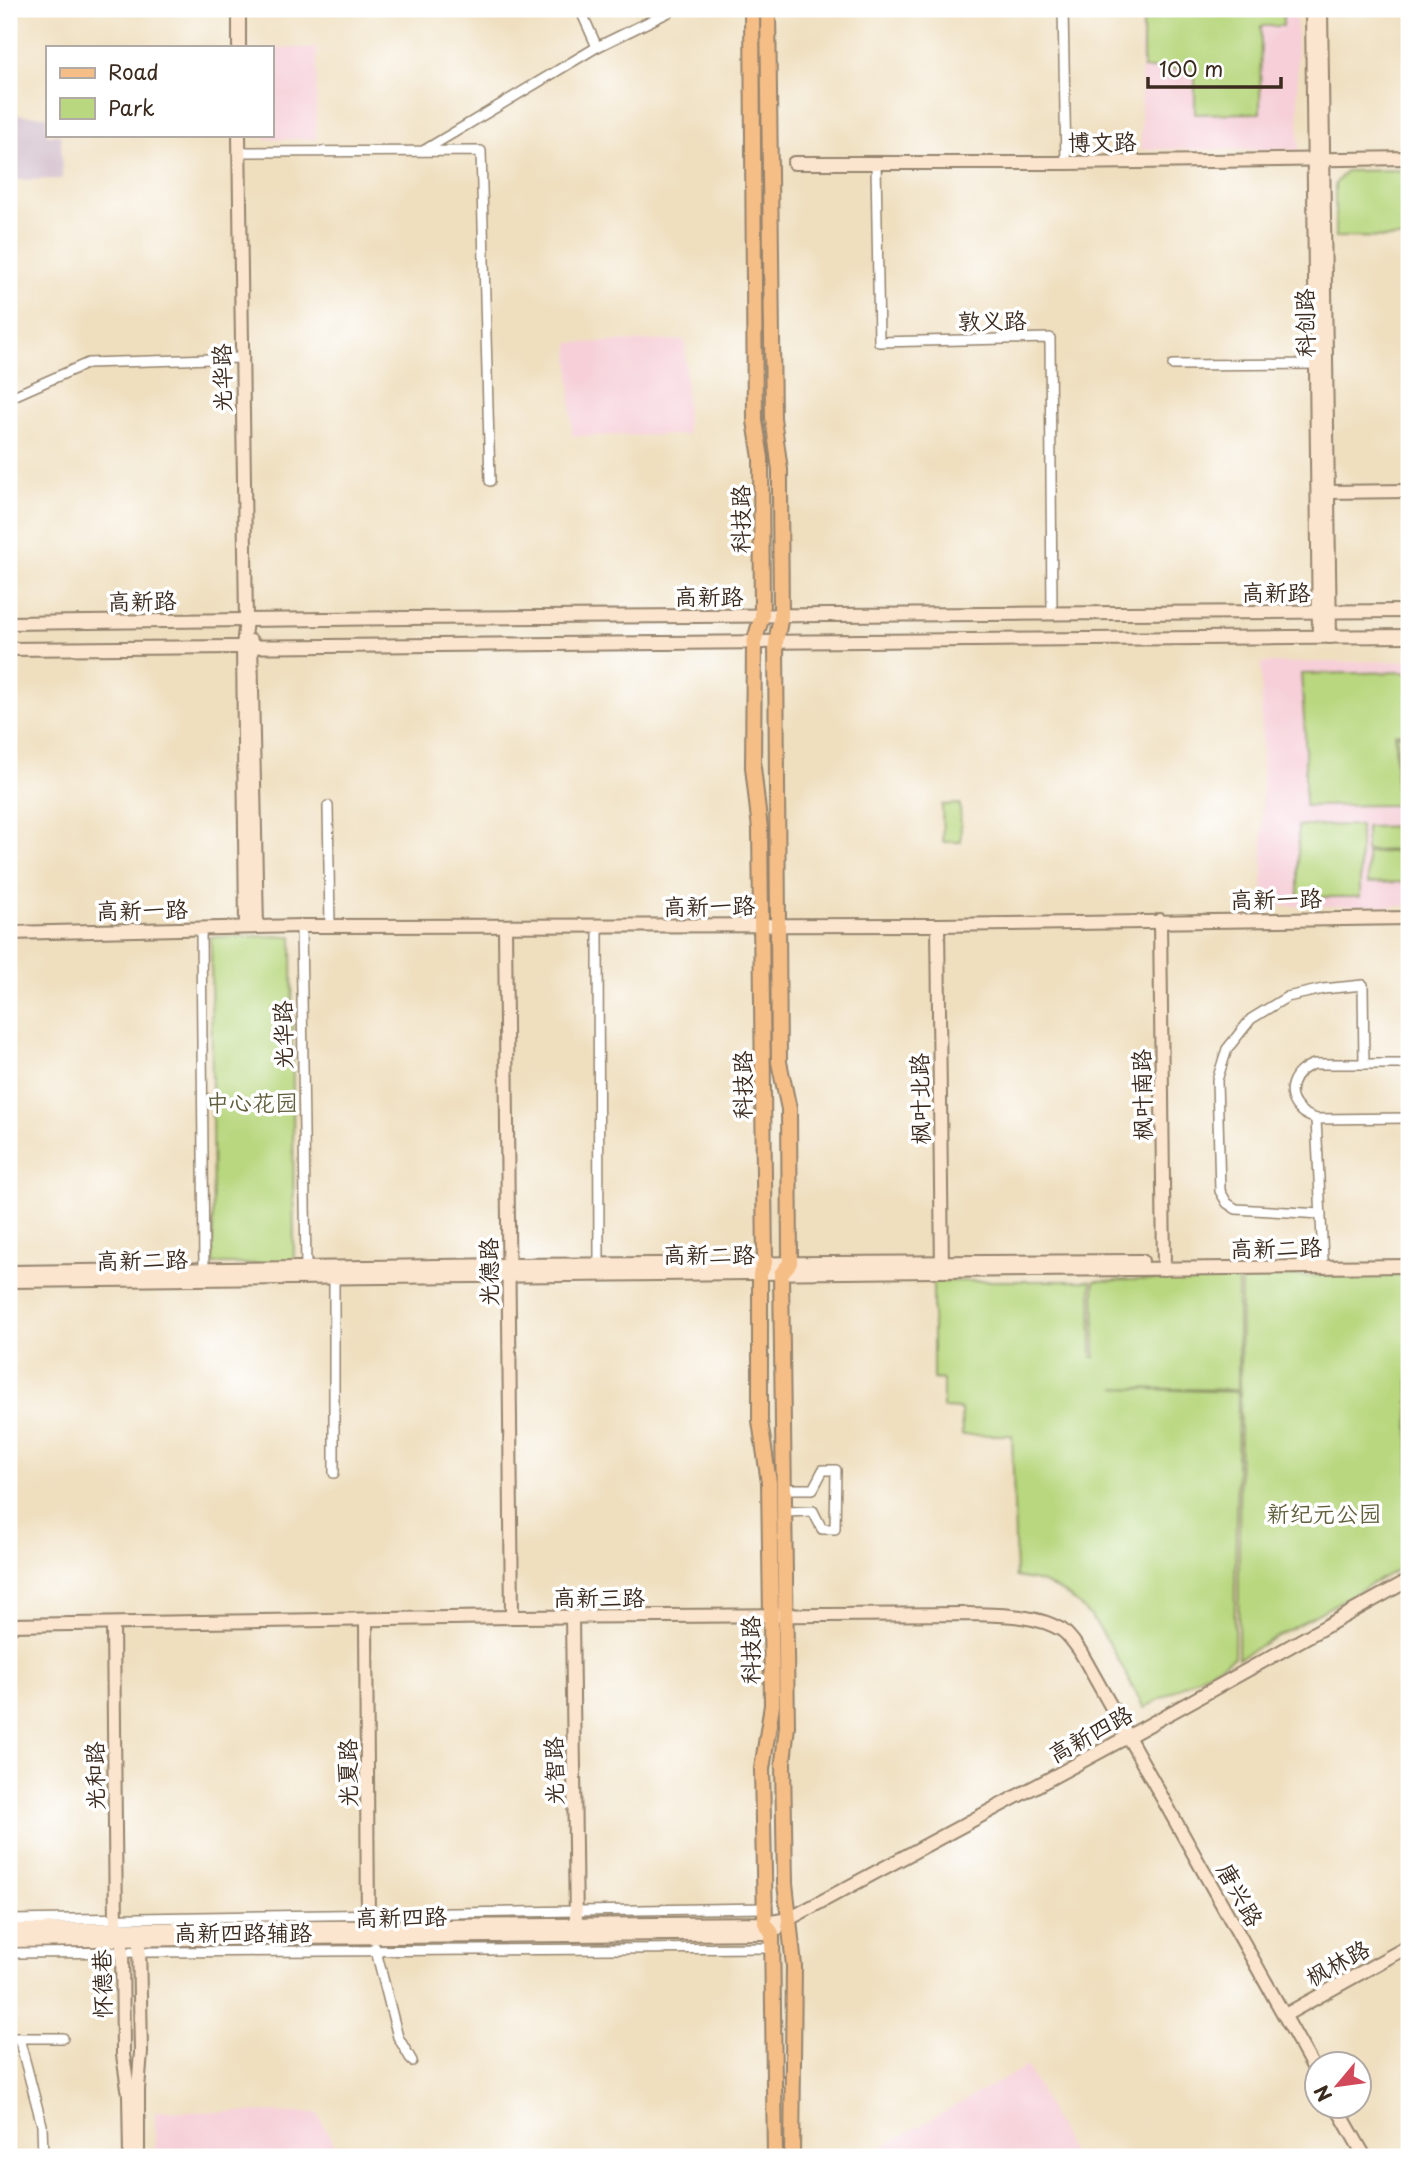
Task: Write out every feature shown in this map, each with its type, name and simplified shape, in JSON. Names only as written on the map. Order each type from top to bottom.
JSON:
[{"type":"main road","name":"科技路","points":[[752,9],[755,421],[761,458],[762,616],[754,643],[753,768],[760,829],[762,925],[760,1421],[769,1483],[787,1726],[783,1773],[785,1883],[794,1966],[792,2157]]},
{"type":"main road","name":"科技路","points":[[768,9],[772,404],[780,470],[781,616],[776,642],[779,1062],[789,1109],[784,1512],[772,1705],[762,1769],[767,1921],[772,1948],[775,2157]]},
{"type":"street","points":[[239,9],[239,46]]},
{"type":"street","points":[[580,9],[597,47]]},
{"type":"street","points":[[422,152],[597,47],[675,9]]},
{"type":"street","points":[[1063,9],[1066,163]]},
{"type":"street","name":"科创路","points":[[1312,9],[1318,159],[1324,637]]},
{"type":"street","name":"科创路","points":[[1318,159],[1321,9]]},
{"type":"street","name":"光华路","points":[[239,136],[252,927]]},
{"type":"street","points":[[239,152],[481,152],[490,481]]},
{"type":"street","name":"博文路","points":[[794,163],[1066,163],[1409,158]]},
{"type":"street","name":"敦义路","points":[[876,163],[879,342],[1050,338],[1052,613]]},
{"type":"street","points":[[9,398],[88,363],[242,358]]},
{"type":"street","points":[[1173,365],[1321,364]]},
{"type":"street","name":"科创路","points":[[1321,364],[1328,492],[1324,612]]},
{"type":"street","points":[[1328,492],[1409,491]]},
{"type":"street","name":"高新路","points":[[9,623],[1409,611]]},
{"type":"street","name":"高新路","points":[[9,649],[1409,636]]},
{"type":"street","points":[[328,806],[330,926]]},
{"type":"street","name":"高新一路","points":[[9,933],[301,926],[938,925],[1409,918]]},
{"type":"street","name":"枫叶南路","points":[[1160,920],[1164,1265]]},
{"type":"street","name":"枫叶北路","points":[[938,925],[942,1268]]},
{"type":"street","name":"光华路","points":[[301,926],[306,1269]]},
{"type":"street","name":"光德路","points":[[505,926],[512,1617]]},
{"type":"street","points":[[598,927],[599,1264]]},
{"type":"street","points":[[201,928],[204,1270]]},
{"type":"street","points":[[1321,1213],[1236,1209],[1227,1203],[1220,1191],[1217,1080],[1227,1049],[1251,1018],[1287,997],[1323,989],[1363,985],[1364,1064]]},
{"type":"street","points":[[1409,1063],[1314,1065],[1296,1074],[1290,1086],[1293,1102],[1302,1113],[1316,1119],[1409,1118]]},
{"type":"street","points":[[1316,1119],[1323,1259]]},
{"type":"street","name":"高新二路","points":[[1164,1265],[1409,1258]]},
{"type":"street","name":"高新二路","points":[[9,1282],[334,1279],[599,1264],[786,1269],[1164,1265],[1409,1266]]},
{"type":"street","name":"高新二路","points":[[9,1272],[762,1268]]},
{"type":"street","points":[[334,1279],[334,1473]]},
{"type":"street","points":[[783,1489],[813,1489],[823,1470],[836,1470],[835,1530],[822,1529],[813,1511],[784,1512]]},
{"type":"street","name":"高新四路","points":[[9,1930],[116,1923],[371,1932],[789,1919],[1129,1736],[1409,1580]]},
{"type":"street","name":"高新三路","points":[[9,1625],[572,1616],[969,1614],[1025,1618],[1048,1623],[1064,1632],[1080,1651],[1129,1736]]},
{"type":"street","name":"光智路","points":[[572,1616],[576,1918]]},
{"type":"street","name":"光夏路","points":[[366,1621],[371,1932]]},
{"type":"street","name":"光和路","points":[[113,1625],[116,1923]]},
{"type":"street","name":"唐兴路","points":[[1129,1736],[1305,2050]]},
{"type":"street","name":"高新四路","points":[[9,1941],[139,1946],[576,1918],[767,1921]]},
{"type":"street","points":[[9,1920],[116,1923]]},
{"type":"street","name":"怀德巷","points":[[116,1923],[139,1946],[141,2052],[138,2157]]},
{"type":"street","name":"怀德巷","points":[[116,1923],[122,1946],[123,2055],[129,2095],[130,2157]]},
{"type":"street","points":[[412,2061],[398,2037],[371,1932],[772,1948]]},
{"type":"street","points":[[9,1952],[122,1946]]},
{"type":"street","name":"枫林路","points":[[1285,2015],[1409,1946]]},
{"type":"street","points":[[43,2157],[42,2125],[14,2038],[63,2038]]},
{"type":"street","points":[[1344,2120],[1365,2157]]},
{"type":"shaded area","points":[[9,9],[13,9],[16,115],[46,116],[46,136],[61,136],[62,179],[9,180]]},
{"type":"shaded area","points":[[1141,9],[1296,9],[1299,150],[1141,149]]},
{"type":"shaded area","points":[[273,47],[317,48],[316,139],[265,139],[265,136],[273,136]]},
{"type":"shaded area","points":[[685,340],[687,435],[572,436],[569,343]]},
{"type":"shaded area","points":[[1409,661],[1409,906],[1263,906],[1261,663]]},
{"type":"shaded area","points":[[1027,2066],[1073,2157],[864,2157]]},
{"type":"shaded area","points":[[155,2111],[317,2113],[342,2157],[155,2157]]},
{"type":"green space","points":[[1143,9],[1283,9],[1283,26],[1261,26],[1260,113],[1195,114],[1195,69],[1143,69]]},
{"type":"green space","points":[[1409,170],[1409,238],[1335,237],[1335,184],[1346,171]]},
{"type":"green space","points":[[1409,672],[1409,733],[1395,733],[1396,805],[1305,806],[1305,734],[1301,674]]},
{"type":"green space","points":[[1397,735],[1409,735],[1409,773],[1398,772]]},
{"type":"green space","points":[[1398,774],[1409,774],[1409,801],[1398,801]]},
{"type":"green space","points":[[960,804],[961,842],[943,842],[942,805]]},
{"type":"green space","points":[[1360,825],[1360,897],[1298,897],[1298,826]]},
{"type":"green space","points":[[1409,826],[1409,850],[1366,851],[1366,827]]},
{"type":"green space","points":[[1409,851],[1409,882],[1368,883],[1367,853]]},
{"type":"green space","name":"中心花园","points":[[292,936],[294,1264],[213,1264],[211,937]]},
{"type":"green space","name":"新纪元公园","points":[[1409,1275],[1409,1563],[1238,1658],[1241,1276]]},
{"type":"green space","points":[[1238,1277],[1238,1390],[1115,1388],[1238,1392],[1234,1657],[1144,1708],[1104,1635],[1078,1604],[1043,1583],[1016,1577],[1012,1435],[962,1435],[961,1409],[943,1408],[943,1380],[933,1379],[933,1281],[1091,1281],[1092,1357],[1095,1357],[1094,1281]]}]
